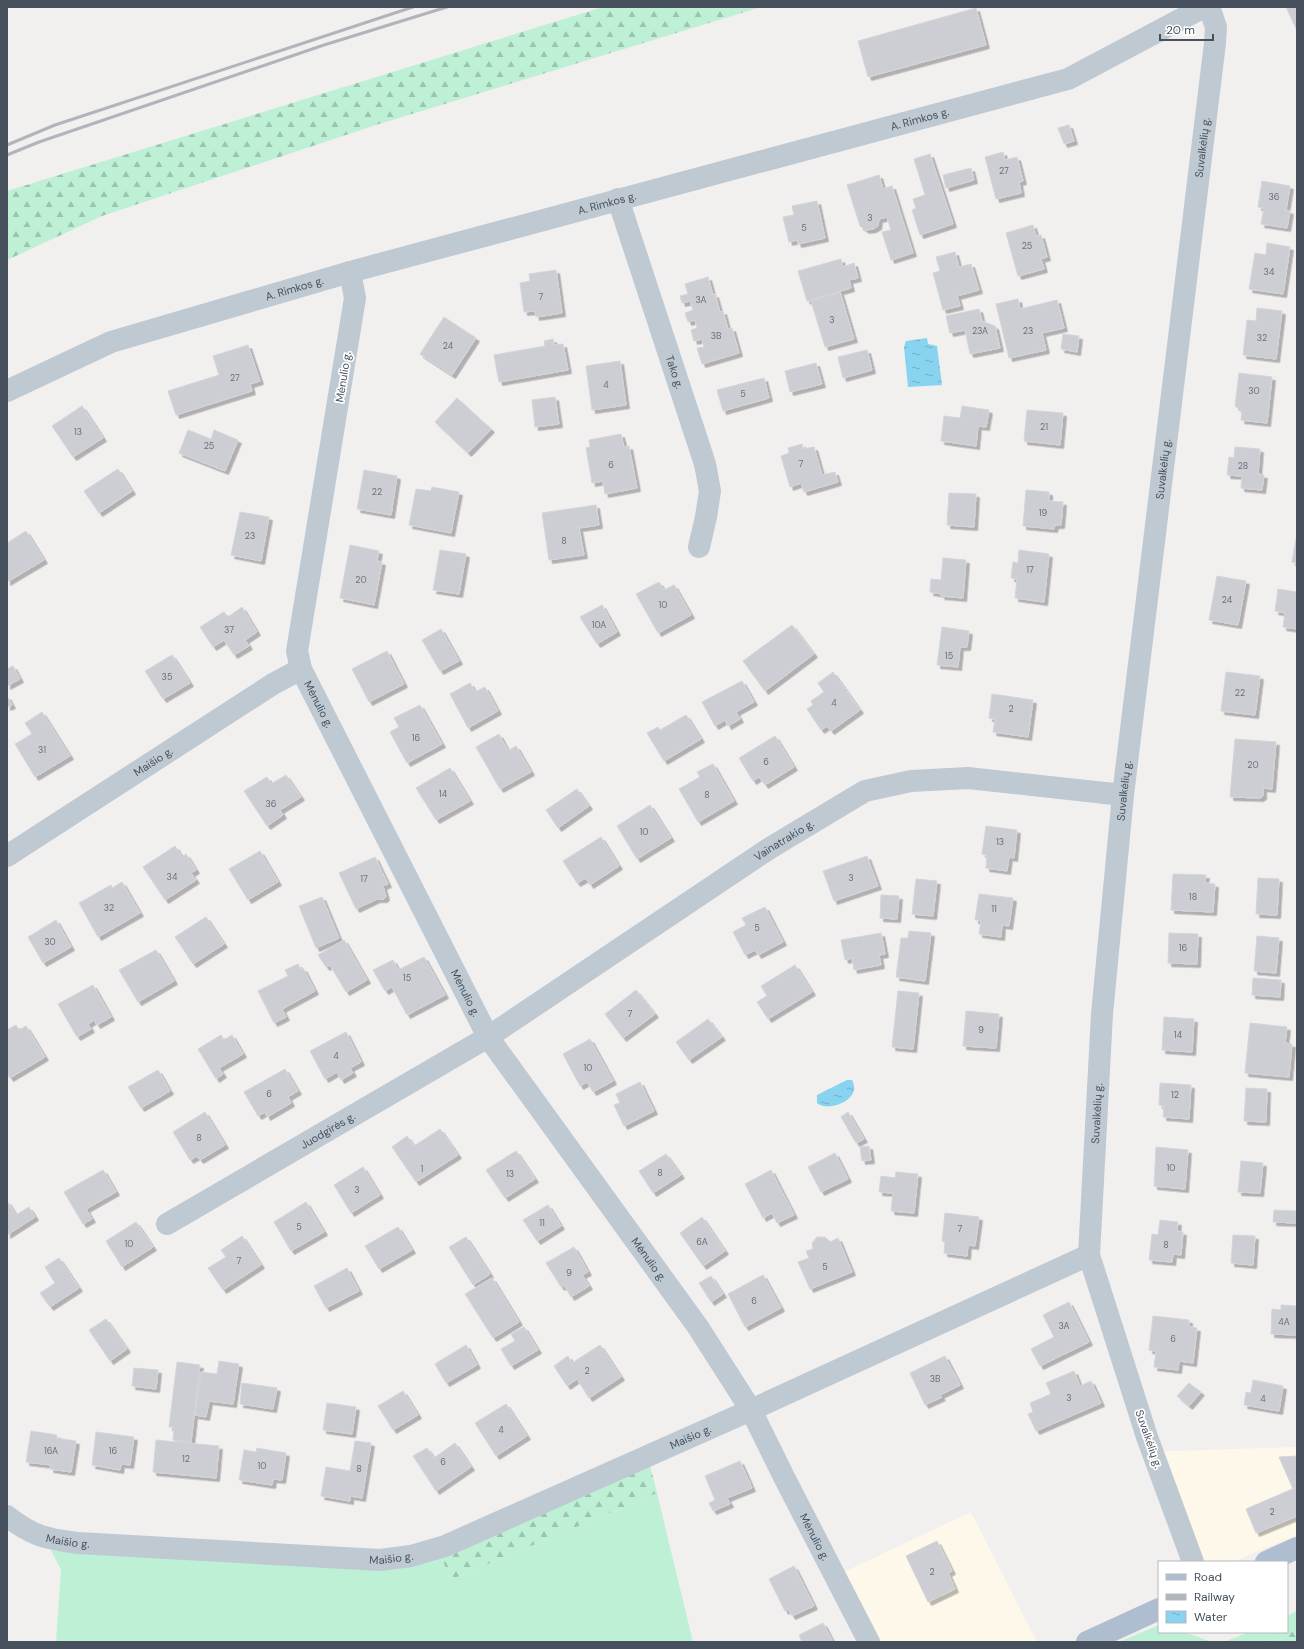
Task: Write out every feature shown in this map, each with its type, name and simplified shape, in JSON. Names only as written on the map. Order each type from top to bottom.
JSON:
[{"type":"main road","points":[[1268,1561],[1297,1548]]},
{"type":"main road","points":[[1087,1642],[1158,1609]]},
{"type":"street","name":"A. Rimkos g.","points":[[7,391],[111,342],[350,272],[1068,79],[1204,7]]},
{"type":"street","name":"Suvalkėlių g.","points":[[1193,1561],[1147,1437],[1088,1255],[1102,1014],[1123,795],[1215,43],[1216,27],[1209,7]]},
{"type":"street","name":"Tako g.","points":[[618,199],[705,464],[710,491],[706,518],[699,547]]},
{"type":"street","name":"Mėnulio g.","points":[[350,272],[356,298],[297,651],[300,669],[488,1037],[698,1327],[752,1410],[785,1479],[869,1642]]},
{"type":"street","name":"Maišio g.","points":[[7,856],[273,684],[300,669]]},
{"type":"street","name":"Vainatrakio g.","points":[[488,1037],[770,848],[866,790],[911,781],[968,778],[1123,795]]},
{"type":"street","name":"Juodgirės g.","points":[[167,1224],[488,1037]]},
{"type":"street","name":"Maišio g.","points":[[7,1516],[34,1534],[54,1540],[78,1543],[380,1560],[411,1556],[445,1546],[752,1410],[1088,1255]]},
{"type":"shaded area","points":[[1297,1447],[1297,1535],[1234,1561],[1184,1561],[1143,1452]]},
{"type":"shaded area","points":[[971,1512],[1037,1642],[881,1642],[844,1572]]},
{"type":"green space","points":[[603,7],[761,7],[379,124],[102,216],[7,260],[7,191]]},
{"type":"green space","points":[[650,1466],[657,1493],[450,1580],[442,1558]]},
{"type":"green space","points":[[657,1493],[693,1642],[56,1642],[61,1570],[51,1550],[396,1569],[442,1558],[450,1580]]},
{"type":"green space","points":[[1297,1611],[1297,1628],[1284,1638],[1260,1642],[1224,1642],[1246,1633],[1288,1633],[1288,1616]]},
{"type":"green space","points":[[1158,1625],[1158,1633],[1187,1633],[1209,1641],[1224,1642],[1119,1642]]},
{"type":"green space","points":[[1297,1628],[1297,1642],[1260,1642],[1284,1638]]},
{"type":"water","points":[[927,338],[928,344],[937,346],[942,385],[908,387],[904,347],[906,341]]},
{"type":"water","points":[[847,1080],[852,1080],[854,1087],[853,1093],[849,1099],[843,1103],[829,1106],[822,1106],[817,1103],[817,1095]]},
{"type":"building","points":[[1286,7],[1297,7],[1297,31]]},
{"type":"building","points":[[976,8],[986,45],[868,77],[858,41]]},
{"type":"building","points":[[1069,125],[1074,141],[1064,144],[1058,128]]},
{"type":"building","points":[[1003,152],[1005,160],[1017,157],[1023,181],[1019,182],[1021,193],[996,199],[985,157]]},
{"type":"building","points":[[930,154],[953,224],[920,235],[912,210],[916,208],[913,199],[925,195],[914,159]]},
{"type":"building","points":[[971,168],[974,180],[946,188],[943,175]]},
{"type":"building","points":[[879,175],[883,189],[892,186],[913,253],[891,260],[882,232],[891,230],[887,217],[879,219],[878,226],[873,229],[866,230],[860,226],[847,185]]},
{"type":"building","points":[[1262,181],[1290,186],[1286,210],[1290,211],[1287,228],[1261,224],[1264,208],[1258,207]]},
{"type":"building","points":[[817,201],[825,238],[798,244],[797,240],[789,242],[783,217],[794,215],[792,206]]},
{"type":"building","points":[[1033,225],[1036,236],[1041,235],[1047,257],[1041,259],[1044,269],[1018,276],[1006,233]]},
{"type":"building","points":[[1267,243],[1290,247],[1283,294],[1249,289],[1255,253],[1266,255]]},
{"type":"building","points":[[955,252],[959,267],[971,264],[979,290],[957,296],[960,306],[943,310],[933,273],[940,271],[936,257]]},
{"type":"building","points":[[841,259],[843,267],[854,263],[858,278],[849,280],[851,288],[807,301],[798,271]]},
{"type":"building","points":[[556,270],[562,313],[536,317],[535,311],[524,312],[520,283],[530,281],[529,274]]},
{"type":"building","points":[[708,277],[720,312],[723,311],[728,329],[732,328],[739,353],[702,364],[697,348],[704,347],[702,339],[694,341],[691,330],[697,328],[695,320],[688,322],[685,313],[693,310],[690,301],[682,303],[680,296],[688,294],[685,284]]},
{"type":"building","points":[[840,292],[854,339],[825,347],[811,301]]},
{"type":"building","points":[[1018,299],[1020,309],[1057,300],[1064,328],[1042,333],[1046,350],[1009,358],[996,304]]},
{"type":"building","points":[[1257,308],[1282,311],[1276,359],[1243,355],[1247,320],[1256,321]]},
{"type":"building","points":[[979,309],[982,321],[995,326],[1000,348],[970,354],[965,330],[950,333],[946,316]]},
{"type":"building","points":[[444,317],[476,338],[452,375],[420,354]]},
{"type":"building","points":[[1063,334],[1079,336],[1077,352],[1061,349]]},
{"type":"building","points":[[553,339],[554,345],[563,344],[568,370],[499,382],[494,355],[545,346],[544,341]]},
{"type":"building","points":[[248,345],[260,381],[250,384],[252,391],[176,415],[168,391],[219,375],[213,356]]},
{"type":"building","points":[[867,350],[872,370],[843,378],[838,357]]},
{"type":"building","points":[[620,361],[626,405],[592,410],[586,366]]},
{"type":"building","points":[[816,363],[822,384],[790,392],[785,371]]},
{"type":"building","points":[[1239,373],[1272,377],[1267,423],[1241,420],[1242,411],[1235,406]]},
{"type":"building","points":[[764,378],[769,398],[723,411],[717,390]]},
{"type":"building","points":[[555,397],[559,424],[535,427],[532,400]]},
{"type":"building","points":[[457,398],[491,429],[468,453],[435,422]]},
{"type":"building","points":[[82,406],[103,438],[73,457],[52,426]]},
{"type":"building","points":[[962,406],[989,410],[986,427],[978,426],[976,446],[941,441],[944,416],[960,418]]},
{"type":"building","points":[[1027,410],[1063,413],[1060,445],[1024,441]]},
{"type":"building","points":[[188,430],[211,439],[214,430],[238,440],[225,471],[179,453]]},
{"type":"building","points":[[621,434],[624,447],[629,446],[637,488],[605,494],[603,481],[592,483],[586,448],[590,447],[589,440]]},
{"type":"building","points":[[802,444],[803,449],[814,447],[822,475],[835,472],[838,482],[804,492],[801,483],[790,487],[781,456],[789,453],[788,448]]},
{"type":"building","points":[[1235,447],[1260,449],[1258,474],[1264,475],[1262,490],[1241,488],[1242,476],[1227,475],[1229,457],[1234,458]]},
{"type":"building","points":[[118,469],[132,491],[99,513],[84,491]]},
{"type":"building","points":[[364,470],[397,476],[391,515],[357,509]]},
{"type":"building","points":[[432,487],[459,492],[451,533],[409,525],[416,489],[431,491]]},
{"type":"building","points":[[1026,490],[1049,492],[1049,501],[1063,502],[1061,525],[1055,525],[1054,529],[1023,526]]},
{"type":"building","points":[[949,493],[976,494],[974,527],[947,525]]},
{"type":"building","points":[[596,505],[599,525],[579,528],[584,555],[549,560],[542,513]]},
{"type":"building","points":[[240,512],[269,517],[261,561],[231,555]]},
{"type":"building","points":[[26,531],[44,560],[7,582],[7,543]]},
{"type":"building","points":[[1296,538],[1297,539],[1297,563],[1292,562]]},
{"type":"building","points":[[350,545],[379,551],[377,561],[382,562],[374,605],[340,598]]},
{"type":"building","points":[[440,550],[466,554],[459,594],[433,590]]},
{"type":"building","points":[[1019,550],[1049,554],[1044,602],[1015,598],[1017,579],[1011,578],[1013,562],[1018,563]]},
{"type":"building","points":[[943,558],[966,560],[963,598],[941,596],[942,594],[930,592],[931,579],[941,580]]},
{"type":"building","points":[[1217,576],[1246,581],[1238,625],[1209,620]]},
{"type":"building","points":[[659,582],[664,590],[674,585],[691,615],[658,633],[636,594]]},
{"type":"building","points":[[1278,589],[1297,592],[1297,629],[1283,627],[1285,613],[1275,611]]},
{"type":"building","points":[[602,605],[617,632],[597,644],[580,617]]},
{"type":"building","points":[[242,607],[257,632],[245,640],[249,646],[234,655],[224,640],[213,647],[200,627],[224,612],[228,617]]},
{"type":"building","points":[[792,625],[814,654],[765,691],[743,661]]},
{"type":"building","points":[[942,627],[969,631],[967,647],[960,647],[958,667],[937,665]]},
{"type":"building","points":[[441,629],[459,661],[440,671],[422,640]]},
{"type":"building","points":[[387,651],[404,684],[369,702],[352,669]]},
{"type":"building","points":[[172,655],[190,683],[163,699],[145,671]]},
{"type":"building","points":[[13,666],[20,679],[7,686],[7,669]]},
{"type":"building","points":[[833,672],[860,710],[831,731],[827,726],[821,730],[807,709],[813,705],[811,701],[824,692],[818,683]]},
{"type":"building","points":[[1226,672],[1260,676],[1255,715],[1221,711]]},
{"type":"building","points":[[742,681],[754,702],[736,712],[740,719],[728,726],[725,720],[715,726],[702,702]]},
{"type":"building","points":[[470,683],[475,692],[485,687],[498,711],[468,728],[450,694]]},
{"type":"building","points":[[992,694],[1033,700],[1028,737],[993,732],[995,719],[989,718]]},
{"type":"building","points":[[7,696],[12,705],[7,707]]},
{"type":"building","points":[[420,705],[442,744],[407,763],[390,732],[399,727],[394,718]]},
{"type":"building","points":[[42,712],[70,756],[35,777],[15,744],[32,734],[25,723]]},
{"type":"building","points":[[686,715],[701,739],[664,761],[647,733],[658,727],[660,730]]},
{"type":"building","points":[[499,734],[508,751],[516,746],[531,772],[500,789],[476,747]]},
{"type":"building","points":[[775,736],[794,767],[765,785],[759,777],[753,781],[739,758]]},
{"type":"building","points":[[1235,739],[1276,742],[1272,789],[1263,788],[1263,796],[1260,798],[1230,797]]},
{"type":"building","points":[[713,764],[734,801],[698,822],[679,789],[700,777],[697,772]]},
{"type":"building","points":[[450,768],[470,801],[436,820],[416,788]]},
{"type":"building","points":[[286,775],[301,797],[280,810],[283,815],[267,826],[244,791],[267,777],[271,784]]},
{"type":"building","points":[[577,789],[589,806],[558,828],[546,810]]},
{"type":"building","points":[[650,805],[671,838],[637,859],[617,826]]},
{"type":"building","points":[[986,826],[1017,830],[1014,858],[1009,857],[1007,871],[986,868],[987,855],[982,854]]},
{"type":"building","points":[[601,837],[619,866],[590,885],[586,878],[577,883],[563,861]]},
{"type":"building","points":[[175,846],[182,857],[186,854],[196,870],[191,873],[196,880],[165,900],[143,867]]},
{"type":"building","points":[[260,851],[278,882],[248,900],[229,869]]},
{"type":"building","points":[[867,856],[878,886],[834,901],[823,871]]},
{"type":"building","points":[[375,857],[388,884],[383,886],[386,897],[384,899],[377,899],[356,909],[339,873]]},
{"type":"building","points":[[1173,874],[1206,875],[1205,883],[1215,884],[1213,912],[1171,910]]},
{"type":"building","points":[[1258,878],[1279,879],[1277,915],[1256,914]]},
{"type":"building","points":[[916,879],[937,881],[933,916],[912,914]]},
{"type":"building","points":[[122,882],[140,913],[98,937],[79,903],[111,885],[112,888]]},
{"type":"building","points":[[979,894],[1013,898],[1009,926],[1002,925],[1001,937],[979,934],[981,920],[975,920]]},
{"type":"building","points":[[881,895],[899,896],[897,919],[880,918]]},
{"type":"building","points":[[322,897],[339,938],[316,948],[299,906]]},
{"type":"building","points":[[765,907],[783,942],[758,955],[755,950],[745,955],[733,932],[746,925],[742,918]]},
{"type":"building","points":[[206,917],[224,944],[193,964],[175,937]]},
{"type":"building","points":[[56,920],[71,947],[43,963],[28,937]]},
{"type":"building","points":[[909,931],[931,933],[925,981],[896,977],[901,938],[908,938]]},
{"type":"building","points":[[881,933],[885,954],[879,955],[881,965],[854,970],[852,958],[845,960],[841,940]]},
{"type":"building","points":[[1169,933],[1198,934],[1197,964],[1168,963]]},
{"type":"building","points":[[1257,936],[1279,938],[1276,973],[1254,971]]},
{"type":"building","points":[[344,940],[367,980],[346,992],[330,965],[326,967],[318,955]]},
{"type":"building","points":[[156,950],[174,981],[138,1002],[119,970]]},
{"type":"building","points":[[424,957],[445,995],[407,1015],[392,987],[385,991],[373,970],[393,960],[398,970]]},
{"type":"building","points":[[298,964],[300,969],[303,968],[315,991],[282,1009],[286,1017],[274,1023],[258,991],[288,976],[285,970]]},
{"type":"building","points":[[795,965],[812,992],[768,1019],[757,1002],[767,996],[761,986]]},
{"type":"building","points":[[1253,978],[1281,980],[1280,997],[1252,995]]},
{"type":"building","points":[[93,985],[111,1017],[97,1025],[94,1020],[88,1024],[91,1029],[77,1037],[58,1004]]},
{"type":"building","points":[[636,990],[655,1014],[623,1038],[605,1014]]},
{"type":"building","points":[[898,991],[919,993],[913,1049],[892,1047]]},
{"type":"building","points":[[966,1011],[999,1014],[996,1048],[963,1046]]},
{"type":"building","points":[[1164,1017],[1194,1019],[1192,1052],[1162,1050]]},
{"type":"building","points":[[708,1019],[722,1037],[689,1060],[676,1042]]},
{"type":"building","points":[[1250,1023],[1287,1027],[1285,1043],[1292,1044],[1289,1077],[1245,1073]]},
{"type":"building","points":[[16,1025],[19,1030],[26,1026],[45,1057],[10,1078],[7,1073],[7,1030]]},
{"type":"building","points":[[346,1032],[361,1062],[350,1068],[353,1073],[341,1080],[337,1072],[325,1079],[310,1051]]},
{"type":"building","points":[[221,1035],[224,1040],[232,1035],[243,1054],[219,1068],[223,1074],[216,1079],[198,1049]]},
{"type":"building","points":[[590,1039],[613,1081],[593,1092],[587,1082],[580,1086],[563,1054]]},
{"type":"building","points":[[285,1069],[298,1091],[288,1097],[291,1103],[267,1117],[265,1112],[258,1116],[244,1092]]},
{"type":"building","points":[[158,1070],[170,1091],[141,1108],[128,1087]]},
{"type":"building","points":[[640,1082],[654,1111],[624,1126],[614,1105],[620,1103],[616,1094]]},
{"type":"building","points":[[1160,1083],[1191,1085],[1189,1119],[1163,1117],[1164,1106],[1159,1105]]},
{"type":"building","points":[[1246,1088],[1267,1089],[1266,1122],[1244,1121]]},
{"type":"building","points":[[205,1112],[225,1145],[200,1160],[197,1156],[190,1160],[173,1132]]},
{"type":"building","points":[[848,1112],[864,1139],[856,1143],[841,1117]]},
{"type":"building","points":[[440,1129],[458,1155],[416,1182],[392,1147],[407,1136],[414,1146]]},
{"type":"building","points":[[869,1146],[871,1160],[862,1161],[860,1147]]},
{"type":"building","points":[[1156,1147],[1188,1150],[1185,1189],[1154,1186]]},
{"type":"building","points":[[516,1151],[535,1179],[505,1198],[486,1170]]},
{"type":"building","points":[[835,1153],[848,1179],[821,1192],[808,1167]]},
{"type":"building","points":[[666,1154],[681,1175],[653,1193],[639,1171]]},
{"type":"building","points":[[1241,1161],[1263,1163],[1260,1193],[1238,1192]]},
{"type":"building","points":[[363,1167],[380,1195],[351,1213],[334,1185]]},
{"type":"building","points":[[103,1170],[116,1192],[86,1209],[92,1219],[83,1224],[64,1192]]},
{"type":"building","points":[[771,1170],[794,1215],[777,1223],[772,1213],[763,1218],[745,1184]]},
{"type":"building","points":[[896,1172],[918,1174],[914,1213],[891,1211],[893,1193],[879,1192],[881,1176],[895,1178]]},
{"type":"building","points":[[7,1201],[16,1215],[29,1207],[35,1217],[7,1235]]},
{"type":"building","points":[[306,1202],[324,1232],[291,1251],[274,1222]]},
{"type":"building","points":[[548,1205],[561,1226],[537,1241],[523,1220]]},
{"type":"building","points":[[1274,1210],[1297,1211],[1297,1223],[1273,1222]]},
{"type":"building","points":[[945,1213],[979,1217],[975,1246],[968,1245],[967,1256],[944,1253],[945,1242],[942,1241]]},
{"type":"building","points":[[702,1217],[725,1251],[703,1266],[680,1233]]},
{"type":"building","points":[[1160,1220],[1178,1222],[1177,1231],[1183,1232],[1181,1255],[1173,1254],[1172,1262],[1149,1260],[1152,1234],[1158,1235]]},
{"type":"building","points":[[136,1222],[153,1247],[122,1267],[106,1241]]},
{"type":"building","points":[[398,1227],[412,1250],[379,1269],[365,1246]]},
{"type":"building","points":[[1233,1235],[1255,1236],[1253,1265],[1231,1263]]},
{"type":"building","points":[[242,1236],[261,1265],[223,1290],[208,1268],[226,1257],[221,1250]]},
{"type":"building","points":[[466,1237],[490,1274],[473,1285],[449,1247]]},
{"type":"building","points":[[817,1237],[825,1237],[830,1242],[838,1238],[852,1272],[810,1289],[798,1262],[809,1258],[806,1251],[813,1249],[812,1243]]},
{"type":"building","points":[[574,1247],[588,1272],[582,1275],[589,1286],[571,1297],[564,1285],[561,1287],[546,1263]]},
{"type":"building","points":[[59,1258],[79,1288],[50,1307],[40,1293],[55,1283],[45,1267]]},
{"type":"building","points":[[347,1268],[359,1291],[326,1308],[314,1286]]},
{"type":"building","points":[[763,1275],[781,1308],[745,1327],[728,1294]]},
{"type":"building","points":[[711,1276],[723,1294],[711,1302],[699,1283]]},
{"type":"building","points":[[492,1278],[519,1322],[493,1338],[465,1294]]},
{"type":"building","points":[[1069,1302],[1089,1342],[1040,1366],[1031,1349],[1054,1337],[1043,1315]]},
{"type":"building","points":[[1281,1305],[1297,1306],[1297,1335],[1271,1334],[1272,1309],[1281,1310]]},
{"type":"building","points":[[1153,1316],[1189,1320],[1189,1327],[1197,1328],[1193,1363],[1179,1361],[1178,1370],[1154,1367],[1156,1351],[1149,1350]]},
{"type":"building","points":[[106,1319],[127,1349],[110,1361],[89,1330]]},
{"type":"building","points":[[524,1327],[538,1350],[511,1366],[501,1349],[515,1341],[511,1334]]},
{"type":"building","points":[[466,1345],[477,1365],[446,1383],[435,1364]]},
{"type":"building","points":[[600,1345],[621,1377],[589,1398],[577,1379],[567,1386],[554,1366],[568,1356],[572,1363]]},
{"type":"building","points":[[945,1356],[960,1385],[940,1395],[942,1397],[925,1405],[910,1373]]},
{"type":"building","points":[[219,1361],[239,1364],[233,1404],[209,1401],[206,1417],[195,1415],[201,1372],[217,1374]]},
{"type":"building","points":[[177,1362],[200,1365],[191,1442],[173,1440],[174,1427],[169,1427]]},
{"type":"building","points":[[134,1368],[158,1370],[156,1389],[132,1386]]},
{"type":"building","points":[[1074,1371],[1080,1386],[1091,1381],[1101,1403],[1036,1431],[1028,1414],[1033,1412],[1030,1403],[1051,1394],[1046,1383]]},
{"type":"building","points":[[1253,1380],[1283,1386],[1279,1411],[1244,1405],[1246,1392],[1251,1393]]},
{"type":"building","points":[[242,1383],[277,1388],[273,1409],[240,1404]]},
{"type":"building","points":[[1189,1383],[1201,1392],[1189,1406],[1177,1396]]},
{"type":"building","points":[[403,1391],[418,1415],[393,1430],[378,1406]]},
{"type":"building","points":[[327,1403],[356,1407],[352,1434],[323,1430]]},
{"type":"building","points":[[506,1404],[527,1436],[496,1456],[475,1423]]},
{"type":"building","points":[[31,1431],[57,1435],[56,1438],[76,1441],[71,1472],[50,1469],[51,1465],[26,1462]]},
{"type":"building","points":[[96,1432],[134,1437],[130,1465],[121,1464],[120,1470],[92,1465]]},
{"type":"building","points":[[156,1440],[219,1446],[216,1478],[153,1472]]},
{"type":"building","points":[[355,1441],[371,1443],[362,1498],[350,1496],[350,1501],[321,1496],[326,1467],[350,1471]]},
{"type":"building","points":[[455,1443],[471,1467],[436,1491],[413,1456],[427,1448],[434,1458]]},
{"type":"building","points":[[257,1448],[286,1453],[282,1480],[273,1479],[272,1485],[239,1480],[244,1450],[256,1452]]},
{"type":"building","points":[[1297,1456],[1297,1487],[1293,1489],[1279,1457]]},
{"type":"building","points":[[740,1461],[752,1488],[727,1498],[730,1504],[713,1511],[709,1503],[715,1500],[705,1476]]},
{"type":"building","points":[[1297,1487],[1297,1516],[1256,1533],[1246,1509]]},
{"type":"building","points":[[937,1541],[952,1571],[948,1573],[955,1589],[928,1602],[906,1556]]},
{"type":"building","points":[[794,1566],[814,1606],[792,1616],[788,1609],[785,1611],[769,1579]]},
{"type":"building","points":[[823,1623],[833,1642],[802,1642],[799,1635]]},
{"type":"railway","points":[[7,145],[55,125],[413,7]]},
{"type":"railway","points":[[7,155],[39,142],[324,45],[447,7]]}]
